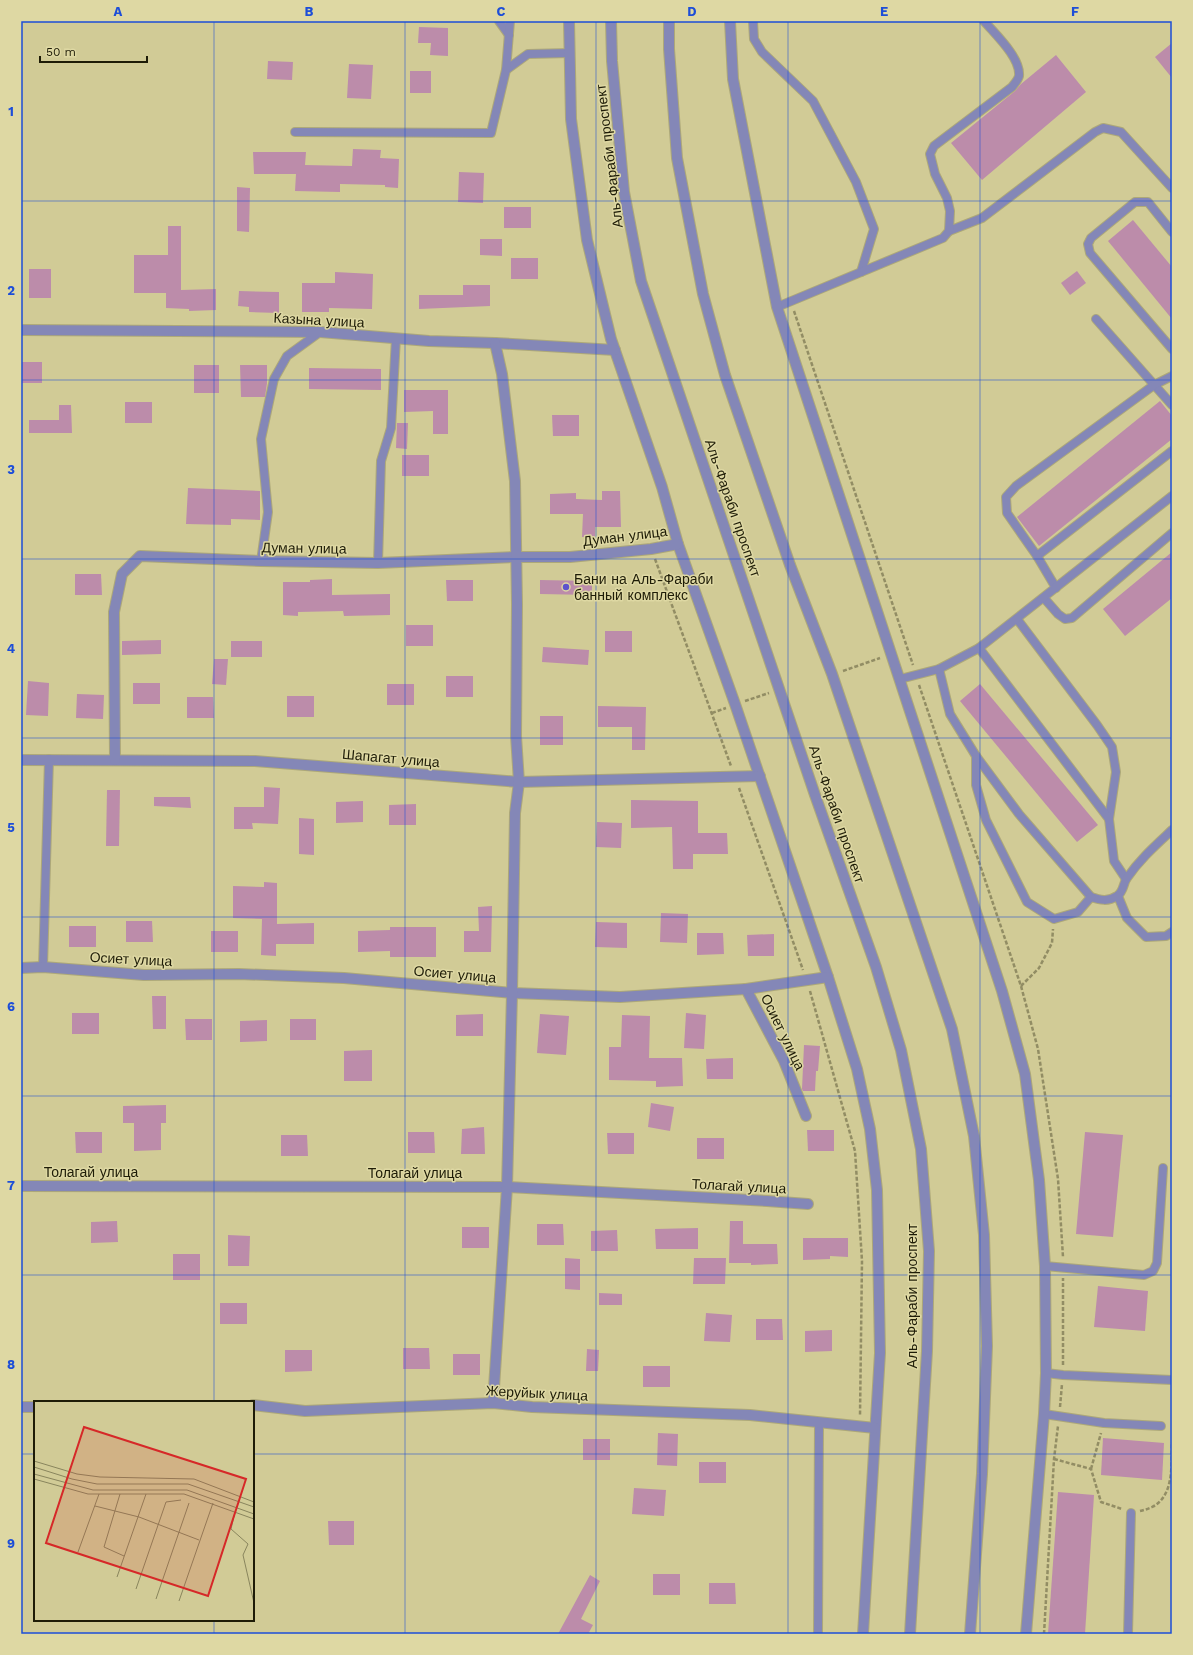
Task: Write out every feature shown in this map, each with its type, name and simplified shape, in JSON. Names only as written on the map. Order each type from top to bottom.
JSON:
[{"type":"street","points":[[569,21],[571,119],[587,240],[615,350],[662,487],[678,544],[760,776],[828,977],[857,1069],[870,1129],[877,1190],[880,1353],[863,1634]]},
{"type":"street","name":"Аль-Фараби проспект","points":[[611,21],[612,61],[624,192],[641,281],[810,780],[876,967],[901,1050],[921,1149],[929,1251],[927,1351],[910,1634]]},
{"type":"street","points":[[668,21],[668,49],[677,158],[703,294],[725,374],[790,565],[832,674],[952,1029],[974,1136],[984,1235],[987,1346],[982,1474],[970,1634]]},
{"type":"street","points":[[730,21],[733,79],[777,307],[1002,990],[1025,1074],[1039,1180],[1045,1266],[1046,1373],[1026,1634]]},
{"type":"street","name":"Казына улица","points":[[21,330],[320,332],[429,341],[615,350]]},
{"type":"street","points":[[493,1403],[507,1187],[515,813],[519,782],[516,736],[517,604],[515,480],[502,374],[495,343]]},
{"type":"street","name":"Думан улица","points":[[114,760],[114,612],[122,574],[140,556],[378,564],[516,556],[570,557],[651,549],[678,544]]},
{"type":"street","name":"Шапагат улица","points":[[21,760],[255,761],[519,782],[760,776]]},
{"type":"street","name":"Осиет улица","points":[[21,968],[43,968],[144,975],[239,974],[344,978],[512,994],[620,997],[746,989],[784,1060],[806,1116]]},
{"type":"street","points":[[746,989],[828,977]]},
{"type":"street","name":"Толагай улица","points":[[21,1186],[507,1187],[808,1204]]},
{"type":"street","name":"Жеруйык улица","points":[[254,1405],[305,1411],[493,1403],[532,1407],[750,1415],[875,1428]]},
{"type":"street","points":[[21,1407],[34,1407]]},
{"type":"lane","points":[[499,21],[509,36]]},
{"type":"lane","points":[[295,132],[491,133],[506,70],[510,21]]},
{"type":"lane","points":[[753,21],[754,39],[762,52],[813,101],[856,182],[874,229],[861,272]]},
{"type":"lane","points":[[949,231],[950,211],[947,198],[935,174],[930,154],[934,146],[1012,87],[1019,78],[1019,69],[1015,58],[984,21]]},
{"type":"lane","points":[[506,70],[528,54],[570,53]]},
{"type":"lane","points":[[777,307],[943,238],[949,231],[982,218],[1095,132],[1104,128],[1121,132],[1172,188]]},
{"type":"lane","points":[[1172,232],[1148,202],[1140,201],[1135,202],[1091,238],[1088,244],[1090,253],[1172,349]]},
{"type":"lane","points":[[1096,319],[1172,405]]},
{"type":"lane","points":[[261,561],[268,512],[261,439],[274,379],[287,356],[320,332]]},
{"type":"lane","points":[[378,564],[381,461],[391,428],[396,338]]},
{"type":"lane","points":[[1056,588],[1037,556],[1007,513],[1006,497],[1016,486],[1154,385],[1172,376]]},
{"type":"lane","points":[[1037,556],[1172,451]]},
{"type":"lane","points":[[900,680],[939,669],[979,648],[1172,496]]},
{"type":"lane","points":[[1044,598],[1058,614],[1065,619],[1072,618],[1172,533]]},
{"type":"lane","points":[[1017,619],[1112,747],[1116,772],[1109,819],[1114,861],[1126,879]]},
{"type":"lane","points":[[979,648],[1109,819]]},
{"type":"lane","points":[[939,669],[950,714],[976,756],[1019,814],[1090,897],[1103,901],[1118,896],[1126,879],[1142,859],[1172,830]]},
{"type":"lane","points":[[976,756],[976,785],[986,820],[1027,902],[1054,919],[1078,912],[1090,897]]},
{"type":"lane","points":[[43,968],[49,759]]},
{"type":"lane","points":[[1118,896],[1127,918],[1146,937],[1166,936],[1172,932]]},
{"type":"lane","points":[[1045,1266],[1144,1274],[1153,1271],[1157,1263],[1163,1168]]},
{"type":"lane","points":[[1046,1373],[1172,1380]]},
{"type":"lane","points":[[1044,1414],[1104,1423],[1161,1426]]},
{"type":"lane","points":[[818,1634],[819,1422]]},
{"type":"lane","points":[[1128,1634],[1131,1513]]},
{"type":"path","points":[[791,301],[1021,986],[1038,1049],[1058,1179],[1063,1267],[1062,1375],[1054,1459],[1044,1634]]},
{"type":"path","points":[[832,674],[907,648]]},
{"type":"path","points":[[1021,986],[1039,968],[1052,943],[1054,919]]},
{"type":"path","points":[[1104,1423],[1091,1469],[1101,1502],[1131,1513],[1152,1507],[1162,1499],[1169,1487],[1172,1442]]},
{"type":"path","points":[[1054,1459],[1091,1469]]},
{"type":"building","points":[[419,27],[448,28],[448,56],[430,55],[431,43],[418,43]]},
{"type":"building","points":[[1172,43],[1172,78],[1155,57]]},
{"type":"building","points":[[1056,55],[1086,92],[982,180],[951,143],[1015,91],[1021,84]]},
{"type":"building","points":[[268,61],[293,62],[292,80],[267,79]]},
{"type":"building","points":[[349,64],[373,65],[371,99],[347,98]]},
{"type":"building","points":[[410,71],[431,71],[431,93],[410,93]]},
{"type":"building","points":[[353,149],[381,150],[380,158],[399,159],[398,188],[385,187],[385,185],[340,184],[340,192],[295,191],[296,174],[254,174],[253,152],[306,152],[305,165],[352,166]]},
{"type":"building","points":[[459,172],[484,173],[483,203],[458,202]]},
{"type":"building","points":[[237,187],[250,188],[249,232],[237,231]]},
{"type":"building","points":[[504,207],[531,207],[531,228],[504,228]]},
{"type":"building","points":[[1133,220],[1172,267],[1172,319],[1108,241]]},
{"type":"building","points":[[168,226],[181,226],[181,290],[216,289],[216,310],[189,311],[189,309],[166,308],[166,293],[134,293],[134,255],[168,255]]},
{"type":"building","points":[[480,239],[502,239],[502,256],[480,255]]},
{"type":"building","points":[[511,258],[538,258],[538,279],[511,279]]},
{"type":"building","points":[[29,269],[51,269],[51,298],[29,298]]},
{"type":"building","points":[[1077,271],[1086,283],[1070,295],[1061,283]]},
{"type":"building","points":[[335,272],[373,274],[372,309],[329,308],[329,312],[302,312],[302,283],[335,283]]},
{"type":"building","points":[[463,285],[490,285],[490,306],[419,309],[419,295],[463,295]]},
{"type":"building","points":[[239,291],[279,292],[279,313],[249,312],[249,307],[238,306]]},
{"type":"building","points":[[21,362],[42,362],[42,383],[21,383]]},
{"type":"building","points":[[194,365],[219,365],[219,393],[194,393]]},
{"type":"building","points":[[240,365],[267,365],[265,397],[241,397]]},
{"type":"building","points":[[309,368],[381,369],[381,390],[309,389]]},
{"type":"building","points":[[404,390],[448,390],[448,434],[433,434],[433,411],[404,412]]},
{"type":"building","points":[[1160,401],[1172,416],[1172,439],[1039,546],[1017,517]]},
{"type":"building","points":[[125,402],[152,402],[152,423],[125,423]]},
{"type":"building","points":[[59,405],[71,405],[72,433],[29,433],[29,420],[59,420]]},
{"type":"building","points":[[552,415],[579,415],[579,436],[553,436]]},
{"type":"building","points":[[397,423],[408,423],[407,449],[396,448]]},
{"type":"building","points":[[402,455],[429,455],[429,476],[402,476]]},
{"type":"building","points":[[188,488],[260,491],[260,520],[231,519],[231,525],[186,524]]},
{"type":"building","points":[[602,491],[620,491],[621,527],[595,527],[595,537],[582,537],[583,514],[550,514],[550,494],[576,493],[576,499],[602,500]]},
{"type":"building","points":[[1172,552],[1172,598],[1125,636],[1103,609]]},
{"type":"building","points":[[75,574],[101,574],[102,595],[75,595]]},
{"type":"building","points":[[332,579],[332,595],[390,594],[390,615],[344,616],[343,611],[298,612],[298,616],[283,615],[283,582],[310,582],[310,580]]},
{"type":"building","points":[[446,580],[473,580],[473,601],[447,601]]},
{"type":"building","name":"Бани на Аль-Фараби банный комплекс","points":[[540,580],[592,581],[592,595],[540,594]]},
{"type":"building","points":[[406,625],[433,625],[433,646],[406,646]]},
{"type":"building","points":[[605,631],[632,631],[632,652],[605,652]]},
{"type":"building","points":[[161,640],[161,654],[122,655],[122,641]]},
{"type":"building","points":[[231,641],[262,641],[262,657],[231,657]]},
{"type":"building","points":[[543,647],[589,650],[588,665],[542,662]]},
{"type":"building","points":[[214,659],[228,659],[226,685],[212,684]]},
{"type":"building","points":[[446,676],[473,676],[473,697],[446,697]]},
{"type":"building","points":[[28,681],[49,683],[48,716],[26,715]]},
{"type":"building","points":[[133,683],[160,683],[160,704],[133,704]]},
{"type":"building","points":[[387,684],[414,684],[414,705],[387,705]]},
{"type":"building","points":[[980,684],[1098,825],[1077,842],[960,701]]},
{"type":"building","points":[[77,694],[104,695],[103,719],[76,718]]},
{"type":"building","points":[[287,696],[314,696],[314,717],[287,717]]},
{"type":"building","points":[[187,697],[213,697],[214,718],[187,718]]},
{"type":"building","points":[[598,706],[646,707],[645,750],[632,750],[632,727],[598,727]]},
{"type":"building","points":[[540,716],[563,716],[563,745],[540,745]]},
{"type":"building","points":[[264,787],[280,788],[278,824],[252,823],[253,829],[234,829],[234,807],[264,807]]},
{"type":"building","points":[[107,790],[120,790],[119,846],[106,846]]},
{"type":"building","points":[[154,797],[190,797],[191,808],[154,806]]},
{"type":"building","points":[[631,800],[698,801],[698,833],[727,833],[728,854],[693,854],[693,869],[673,869],[672,827],[631,828]]},
{"type":"building","points":[[363,801],[363,822],[336,823],[336,802]]},
{"type":"building","points":[[416,804],[416,825],[389,825],[389,805]]},
{"type":"building","points":[[299,818],[314,819],[314,855],[299,854]]},
{"type":"building","points":[[597,822],[622,823],[621,848],[596,847]]},
{"type":"building","points":[[264,882],[277,883],[277,924],[314,923],[314,944],[276,944],[276,956],[261,955],[262,919],[233,918],[233,886],[264,887]]},
{"type":"building","points":[[492,906],[491,952],[464,952],[464,931],[479,931],[478,907]]},
{"type":"building","points":[[661,913],[688,914],[687,943],[660,942]]},
{"type":"building","points":[[126,921],[152,921],[153,942],[126,942]]},
{"type":"building","points":[[596,922],[627,923],[627,948],[595,947]]},
{"type":"building","points":[[69,926],[96,926],[96,947],[69,947]]},
{"type":"building","points":[[390,927],[436,927],[436,957],[390,957],[390,951],[358,952],[358,931],[390,930]]},
{"type":"building","points":[[211,931],[238,931],[238,952],[211,952]]},
{"type":"building","points":[[697,933],[723,933],[724,954],[697,955]]},
{"type":"building","points":[[774,934],[774,956],[748,956],[747,935]]},
{"type":"building","points":[[152,996],[166,996],[166,1029],[153,1029]]},
{"type":"building","points":[[72,1013],[99,1013],[99,1034],[72,1034]]},
{"type":"building","points":[[686,1013],[706,1015],[704,1049],[684,1048]]},
{"type":"building","points":[[483,1014],[483,1036],[456,1036],[456,1015]]},
{"type":"building","points":[[540,1014],[569,1016],[566,1055],[537,1053]]},
{"type":"building","points":[[622,1015],[650,1016],[649,1058],[682,1058],[683,1086],[656,1087],[656,1081],[609,1080],[609,1047],[621,1047]]},
{"type":"building","points":[[185,1019],[212,1019],[212,1040],[186,1040]]},
{"type":"building","points":[[290,1019],[316,1019],[316,1040],[290,1040]]},
{"type":"building","points":[[267,1020],[267,1041],[240,1042],[240,1021]]},
{"type":"building","points":[[804,1045],[820,1046],[818,1071],[816,1071],[815,1091],[803,1091],[802,1089]]},
{"type":"building","points":[[372,1050],[372,1081],[344,1081],[344,1051]]},
{"type":"building","points":[[733,1058],[733,1079],[707,1079],[706,1059]]},
{"type":"building","points":[[651,1103],[674,1107],[670,1131],[648,1127]]},
{"type":"building","points":[[166,1105],[166,1123],[161,1123],[161,1150],[134,1151],[134,1123],[123,1123],[123,1106]]},
{"type":"building","points":[[484,1127],[485,1154],[461,1154],[462,1129]]},
{"type":"building","points":[[807,1130],[834,1130],[834,1151],[808,1151]]},
{"type":"building","points":[[75,1132],[102,1132],[102,1153],[76,1153]]},
{"type":"building","points":[[408,1132],[434,1132],[435,1153],[408,1153]]},
{"type":"building","points":[[1085,1132],[1123,1135],[1113,1237],[1076,1234]]},
{"type":"building","points":[[607,1133],[634,1133],[634,1154],[608,1154]]},
{"type":"building","points":[[281,1135],[307,1135],[308,1156],[281,1156]]},
{"type":"building","points":[[697,1138],[724,1138],[724,1159],[697,1159]]},
{"type":"building","points":[[117,1221],[118,1242],[91,1243],[91,1222]]},
{"type":"building","points":[[730,1221],[743,1221],[743,1244],[777,1244],[778,1264],[751,1265],[751,1263],[729,1263]]},
{"type":"building","points":[[537,1224],[563,1224],[564,1245],[537,1245]]},
{"type":"building","points":[[462,1227],[489,1227],[489,1248],[462,1248]]},
{"type":"building","points":[[698,1228],[698,1249],[656,1249],[655,1229]]},
{"type":"building","points":[[617,1230],[618,1251],[591,1251],[591,1231]]},
{"type":"building","points":[[228,1235],[250,1236],[249,1266],[228,1266]]},
{"type":"building","points":[[803,1238],[848,1238],[848,1257],[830,1256],[830,1259],[803,1260]]},
{"type":"building","points":[[173,1254],[200,1254],[200,1280],[173,1280]]},
{"type":"building","points":[[565,1258],[580,1259],[580,1290],[565,1289]]},
{"type":"building","points":[[694,1258],[726,1258],[725,1284],[693,1284]]},
{"type":"building","points":[[1098,1286],[1148,1291],[1145,1331],[1094,1327]]},
{"type":"building","points":[[599,1293],[622,1294],[622,1305],[599,1305]]},
{"type":"building","points":[[220,1303],[247,1303],[247,1324],[220,1324]]},
{"type":"building","points":[[706,1313],[732,1315],[730,1342],[704,1341]]},
{"type":"building","points":[[756,1319],[782,1319],[783,1340],[756,1340]]},
{"type":"building","points":[[832,1330],[832,1351],[805,1352],[805,1331]]},
{"type":"building","points":[[403,1348],[429,1348],[430,1369],[403,1369]]},
{"type":"building","points":[[587,1349],[599,1350],[598,1371],[586,1371]]},
{"type":"building","points":[[285,1350],[312,1350],[312,1371],[285,1372]]},
{"type":"building","points":[[453,1354],[480,1354],[480,1375],[453,1375]]},
{"type":"building","points":[[643,1366],[670,1366],[670,1387],[643,1387]]},
{"type":"building","points":[[658,1433],[678,1434],[677,1466],[657,1465]]},
{"type":"building","points":[[1103,1438],[1164,1443],[1162,1480],[1101,1475]]},
{"type":"building","points":[[583,1439],[610,1439],[610,1460],[583,1460]]},
{"type":"building","points":[[699,1462],[726,1462],[726,1483],[699,1483]]},
{"type":"building","points":[[634,1488],[666,1490],[664,1516],[632,1514]]},
{"type":"building","points":[[1058,1492],[1094,1495],[1085,1634],[1048,1634]]},
{"type":"building","points":[[328,1521],[354,1521],[354,1545],[329,1545]]},
{"type":"building","points":[[653,1574],[680,1574],[680,1595],[653,1595]]},
{"type":"building","points":[[590,1575],[600,1581],[581,1619],[593,1625],[588,1634],[558,1634]]},
{"type":"building","points":[[709,1583],[735,1583],[736,1604],[709,1604]]},
{"type":"place","name":"Бани на Аль-Фараби банный комплекс","points":[[566,587]]}]
